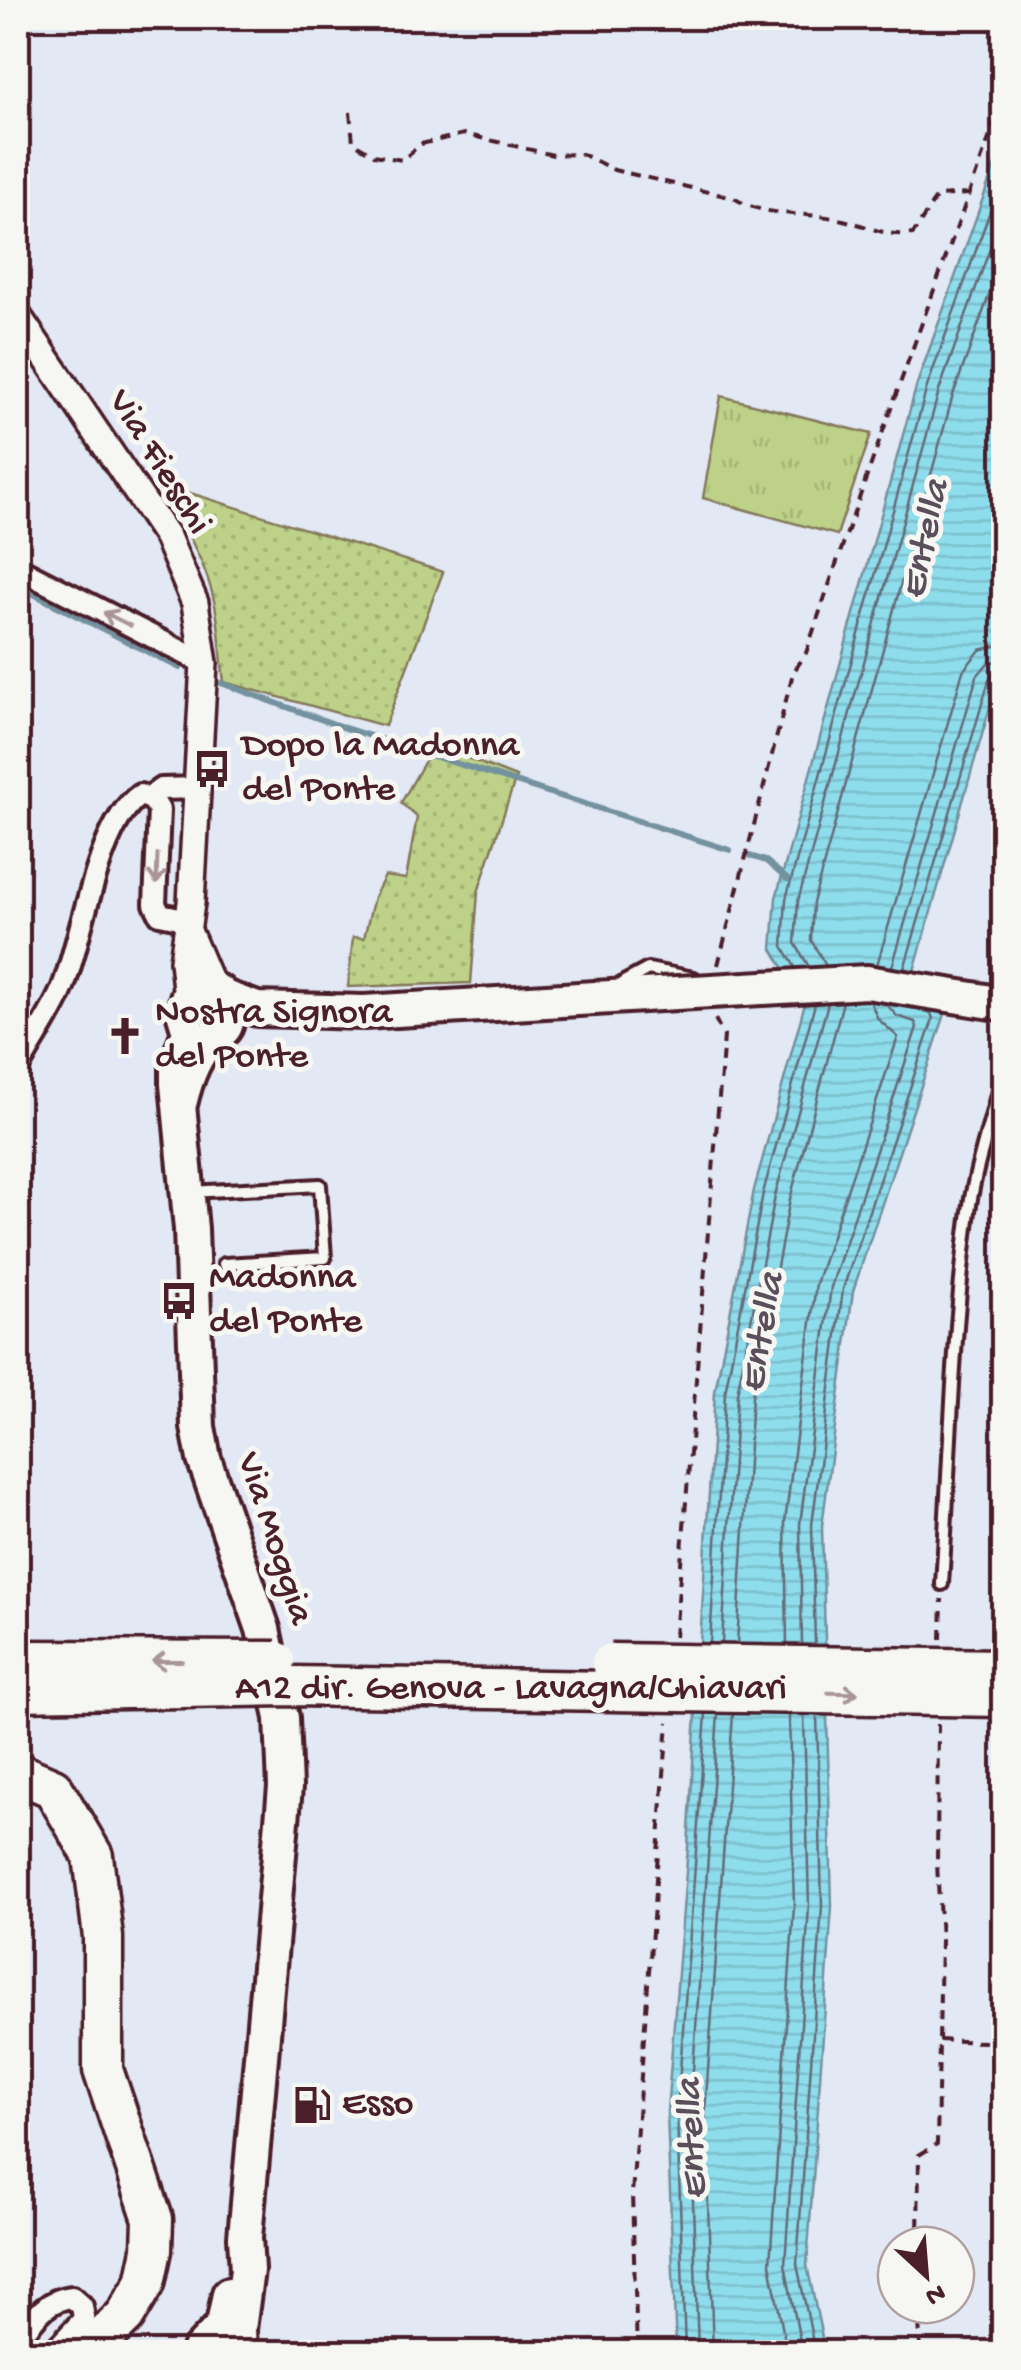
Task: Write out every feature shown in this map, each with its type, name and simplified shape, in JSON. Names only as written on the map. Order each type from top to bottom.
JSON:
[{"type":"highway","points":[[18,1660],[1004,1669]]},
{"type":"highway","name":"A12 dir. Genova - Lavagna/Chiavari","points":[[18,1691],[290,1686],[1004,1696]]},
{"type":"highway","points":[[18,1772],[53,1788],[92,1856],[103,1937],[103,2070],[152,2219],[152,2250],[144,2282],[126,2316],[88,2352]]},
{"type":"main road","points":[[207,1034],[364,1012],[866,982],[1004,1004]]},
{"type":"main road","points":[[210,996],[257,1009],[364,1012]]},
{"type":"main road","name":"Via Moggia","points":[[210,996],[184,1015],[207,1034],[177,1064],[189,1192],[198,1427],[204,1459],[263,1629],[282,1718],[285,1786],[245,2237],[247,2270],[240,2352]]},
{"type":"main road","name":"Via Moggia","points":[[207,2352],[223,2326],[245,2237]]},
{"type":"street","name":"Via Fieschi","points":[[18,316],[168,537],[194,603],[204,663],[189,918]]},
{"type":"street","points":[[18,568],[204,663]]},
{"type":"street","points":[[149,798],[161,789],[198,788]]},
{"type":"street","points":[[18,1068],[62,988],[114,825],[131,801],[140,796],[153,800],[159,810],[156,904],[160,914],[189,918]]},
{"type":"street","name":"Via Moggia","points":[[189,918],[183,960],[210,996]]},
{"type":"street","points":[[18,2339],[41,2310],[60,2298],[72,2297],[82,2306],[84,2319],[53,2352]]},
{"type":"lane","points":[[622,996],[624,982],[648,969],[714,982]]},
{"type":"lane","points":[[942,1584],[955,1345],[968,1217],[979,1156],[1004,1064]]},
{"type":"lane","points":[[189,1192],[320,1185],[325,1258],[224,1264]]},
{"type":"path","points":[[674,1649],[724,1036],[708,1006],[793,674],[806,654],[868,468],[1004,97]]},
{"type":"path","points":[[350,112],[352,142],[374,155],[402,160],[422,144],[464,134],[553,155],[582,154],[614,170],[734,198],[745,205],[800,217],[841,219],[886,235],[913,234],[937,196],[969,194]]},
{"type":"path","points":[[941,1639],[942,1584]]},
{"type":"path","points":[[918,2225],[919,2155],[937,2144],[938,1713]]},
{"type":"path","points":[[637,2352],[632,2194],[668,1720]]},
{"type":"path","points":[[939,2040],[1004,2044]]},
{"type":"path","points":[[919,2325],[920,2352]]},
{"type":"green space","points":[[721,396],[871,434],[837,535],[703,498]]},
{"type":"green space","points":[[174,488],[443,572],[385,726],[224,682],[214,600],[196,551],[164,490]]},
{"type":"green space","points":[[434,745],[516,777],[478,892],[471,983],[348,987],[353,937],[364,938],[374,897],[385,876],[406,879],[417,817],[401,803]]},
{"type":"water","name":"Entella","points":[[1003,142],[1003,662],[907,995],[947,1008],[853,1291],[822,1526],[832,1906],[807,2265],[825,2352],[676,2352],[667,2112],[688,1847],[715,1392],[754,1190],[805,1003],[772,949],[776,898],[917,384]]},
{"type":"waterway","points":[[18,586],[180,668]]},
{"type":"waterway","points":[[221,683],[345,728],[730,850]]},
{"type":"waterway","points":[[750,856],[766,861],[787,879]]},
{"type":"place","name":"Dopo la Madonna del Ponte","points":[[212,769]]},
{"type":"place","name":"Nostra Signora del Ponte","points":[[125,1036]]},
{"type":"place","name":"Madonna del Ponte","points":[[179,1301]]},
{"type":"place","name":"Esso","points":[[312,2105]]}]
